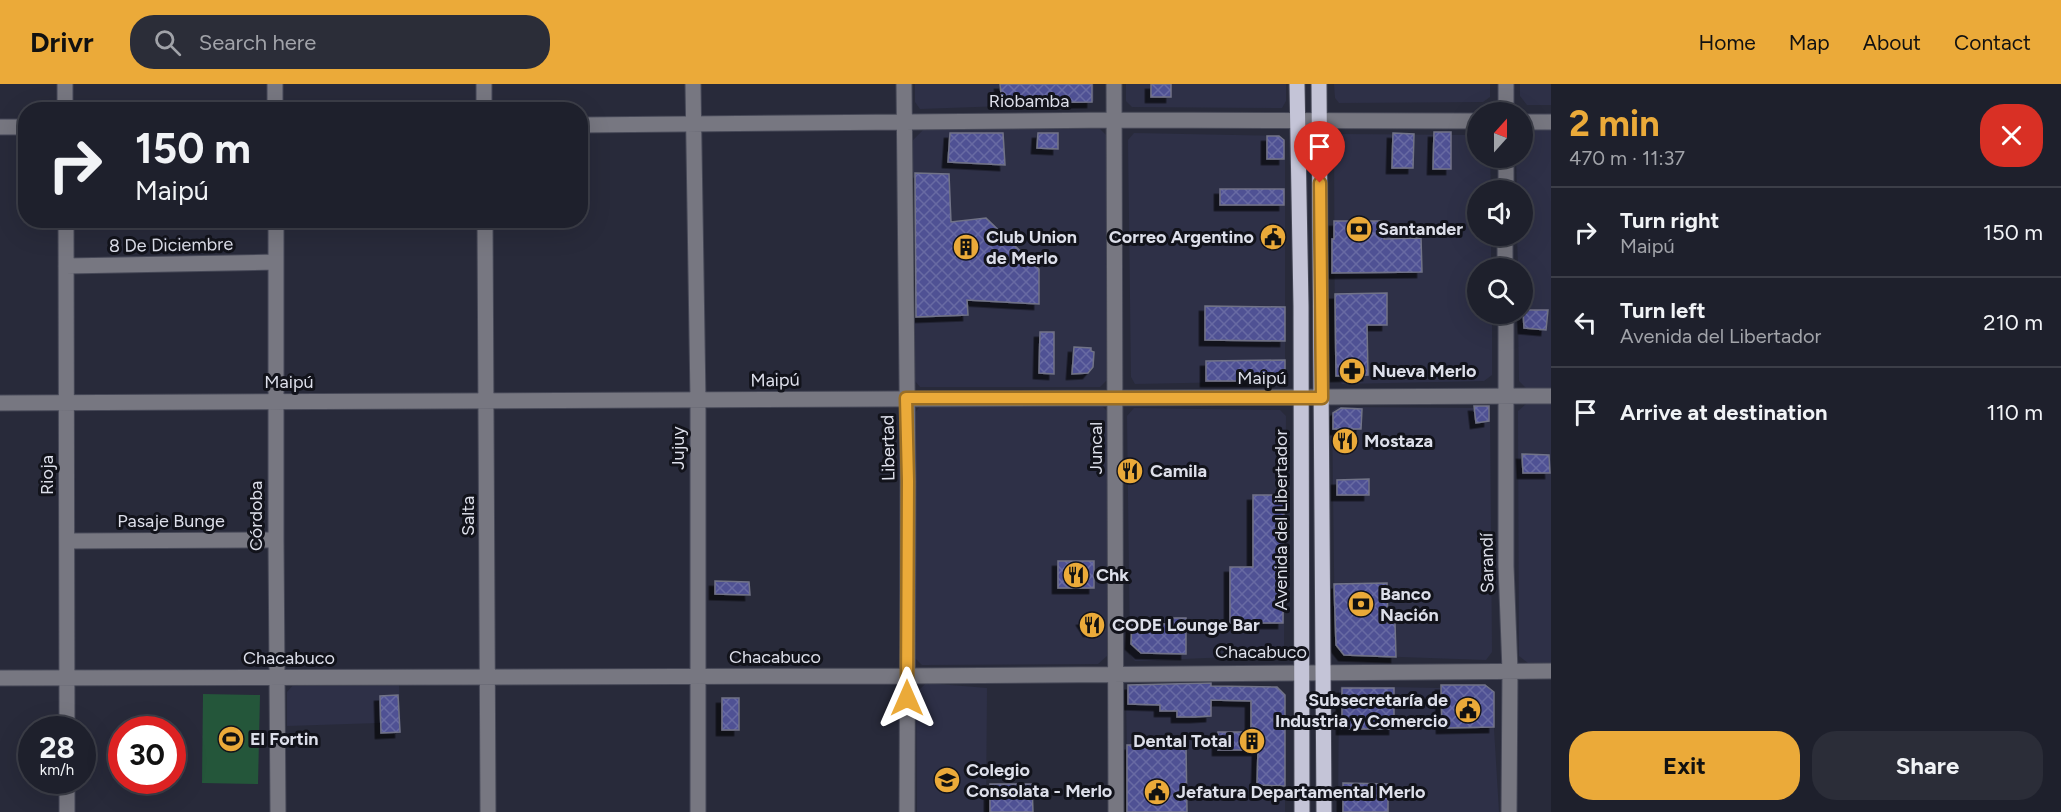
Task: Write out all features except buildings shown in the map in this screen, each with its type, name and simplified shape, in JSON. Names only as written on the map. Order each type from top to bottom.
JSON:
[{"type":"main road","name":"Avenida del Libertador","points":[[1297,84],[1301,306],[1302,812]]},
{"type":"main road","points":[[1319,84],[1324,812]]},
{"type":"street","points":[[65,84],[65,102]]},
{"type":"street","points":[[275,84],[275,102]]},
{"type":"street","points":[[484,84],[484,102]]},
{"type":"street","name":"Jujuy","points":[[693,84],[698,400],[698,812]]},
{"type":"street","name":"Libertad","points":[[904,84],[908,481],[907,812]]},
{"type":"street","name":"Juncal","points":[[1114,84],[1116,812]]},
{"type":"street","points":[[1506,84],[1506,102]]},
{"type":"street","name":"Riobamba","points":[[588,125],[1115,120],[1467,121]]},
{"type":"street","points":[[1533,122],[1551,122]]},
{"type":"street","points":[[0,127],[18,127]]},
{"type":"street","name":"Rioja","points":[[66,228],[67,716]]},
{"type":"street","name":"Córdoba","points":[[276,228],[278,812]]},
{"type":"street","name":"Salta","points":[[485,228],[488,812]]},
{"type":"street","name":"8 De Diciembre","points":[[66,266],[276,262]]},
{"type":"street","name":"Sarandí","points":[[1506,324],[1509,812]]},
{"type":"street","name":"Maipú","points":[[0,403],[1551,396]]},
{"type":"street","name":"Pasaje Bunge","points":[[67,540],[276,540]]},
{"type":"street","name":"Chacabuco","points":[[0,678],[907,676],[1551,671]]},
{"type":"street","points":[[67,794],[67,812]]},
{"type":"shaded area","points":[[915,84],[1094,84],[1094,101],[1091,103],[920,109],[915,102]]},
{"type":"shaded area","points":[[1126,84],[1286,84],[1286,101],[1282,108],[1132,107],[1126,101]]},
{"type":"shaded area","points":[[1334,84],[1490,84],[1490,97],[1483,102],[1339,103],[1335,98]]},
{"type":"shaded area","points":[[1520,84],[1551,84],[1551,105],[1533,105],[1533,102],[1525,102],[1520,96]]},
{"type":"shaded area","points":[[1099,128],[1107,136],[1108,379],[1100,387],[920,387],[915,381],[912,141],[923,130]]},
{"type":"shaded area","points":[[1533,129],[1551,129],[1551,389],[1527,389],[1519,381],[1518,324],[1533,324],[1533,258],[1518,258],[1517,246],[1533,246],[1533,180],[1517,180],[1516,168],[1533,168]]},
{"type":"shaded area","points":[[1134,133],[1279,136],[1285,141],[1285,374],[1279,381],[1135,384],[1131,377],[1128,140]]},
{"type":"shaded area","points":[[1338,134],[1467,135],[1467,168],[1490,168],[1491,180],[1467,180],[1467,246],[1491,246],[1491,258],[1467,258],[1467,324],[1492,324],[1492,375],[1484,381],[1342,384],[1335,376],[1334,139]]},
{"type":"shaded area","points":[[1099,403],[1107,411],[1107,656],[1098,664],[922,665],[915,658],[913,415],[922,404]]},
{"type":"shaded area","points":[[1551,403],[1551,663],[1528,663],[1519,656],[1518,411],[1526,404]]},
{"type":"shaded area","points":[[1338,407],[1484,408],[1490,413],[1492,652],[1486,660],[1344,655],[1335,645],[1332,411]]},
{"type":"shaded area","points":[[1134,408],[1280,410],[1286,416],[1284,647],[1279,655],[1135,661],[1130,655],[1127,416]]},
{"type":"shaded area","points":[[926,683],[987,688],[986,812],[917,812],[916,693]]},
{"type":"shaded area","points":[[294,684],[399,684],[401,733],[380,734],[379,723],[287,726],[287,692]]},
{"type":"shaded area","points":[[1129,686],[1285,695],[1285,812],[1128,812],[1126,692]]},
{"type":"shaded area","points":[[1341,686],[1487,689],[1492,695],[1499,812],[1338,812],[1339,691]]},
{"type":"green space","name":"El Fortin","points":[[203,694],[260,695],[258,784],[202,783]]},
{"type":"place","name":"Santander","points":[[1359,229]]},
{"type":"place","name":"Correo Argentino","points":[[1273,237]]},
{"type":"place","name":"Club Union de Merlo","points":[[966,247]]},
{"type":"place","name":"Nueva Merlo","points":[[1352,371]]},
{"type":"place","name":"Mostaza","points":[[1345,441]]},
{"type":"place","name":"Camila","points":[[1130,471]]},
{"type":"place","name":"Chk","points":[[1076,575]]},
{"type":"place","name":"Banco Nación","points":[[1361,604]]},
{"type":"place","name":"CODE Lounge Bar","points":[[1092,625]]},
{"type":"place","name":"Subsecretaría de Industria y Comercio","points":[[1468,710]]},
{"type":"place","name":"El Fortin","points":[[231,739]]},
{"type":"place","name":"Dental Total","points":[[1252,741]]},
{"type":"place","name":"Colegio Consolata - Merlo","points":[[947,780]]},
{"type":"place","name":"Jefatura Departamental Merlo","points":[[1157,792]]},
{"type":"route","points":[[907,698],[906,398],[1322,398],[1320,183]]}]
